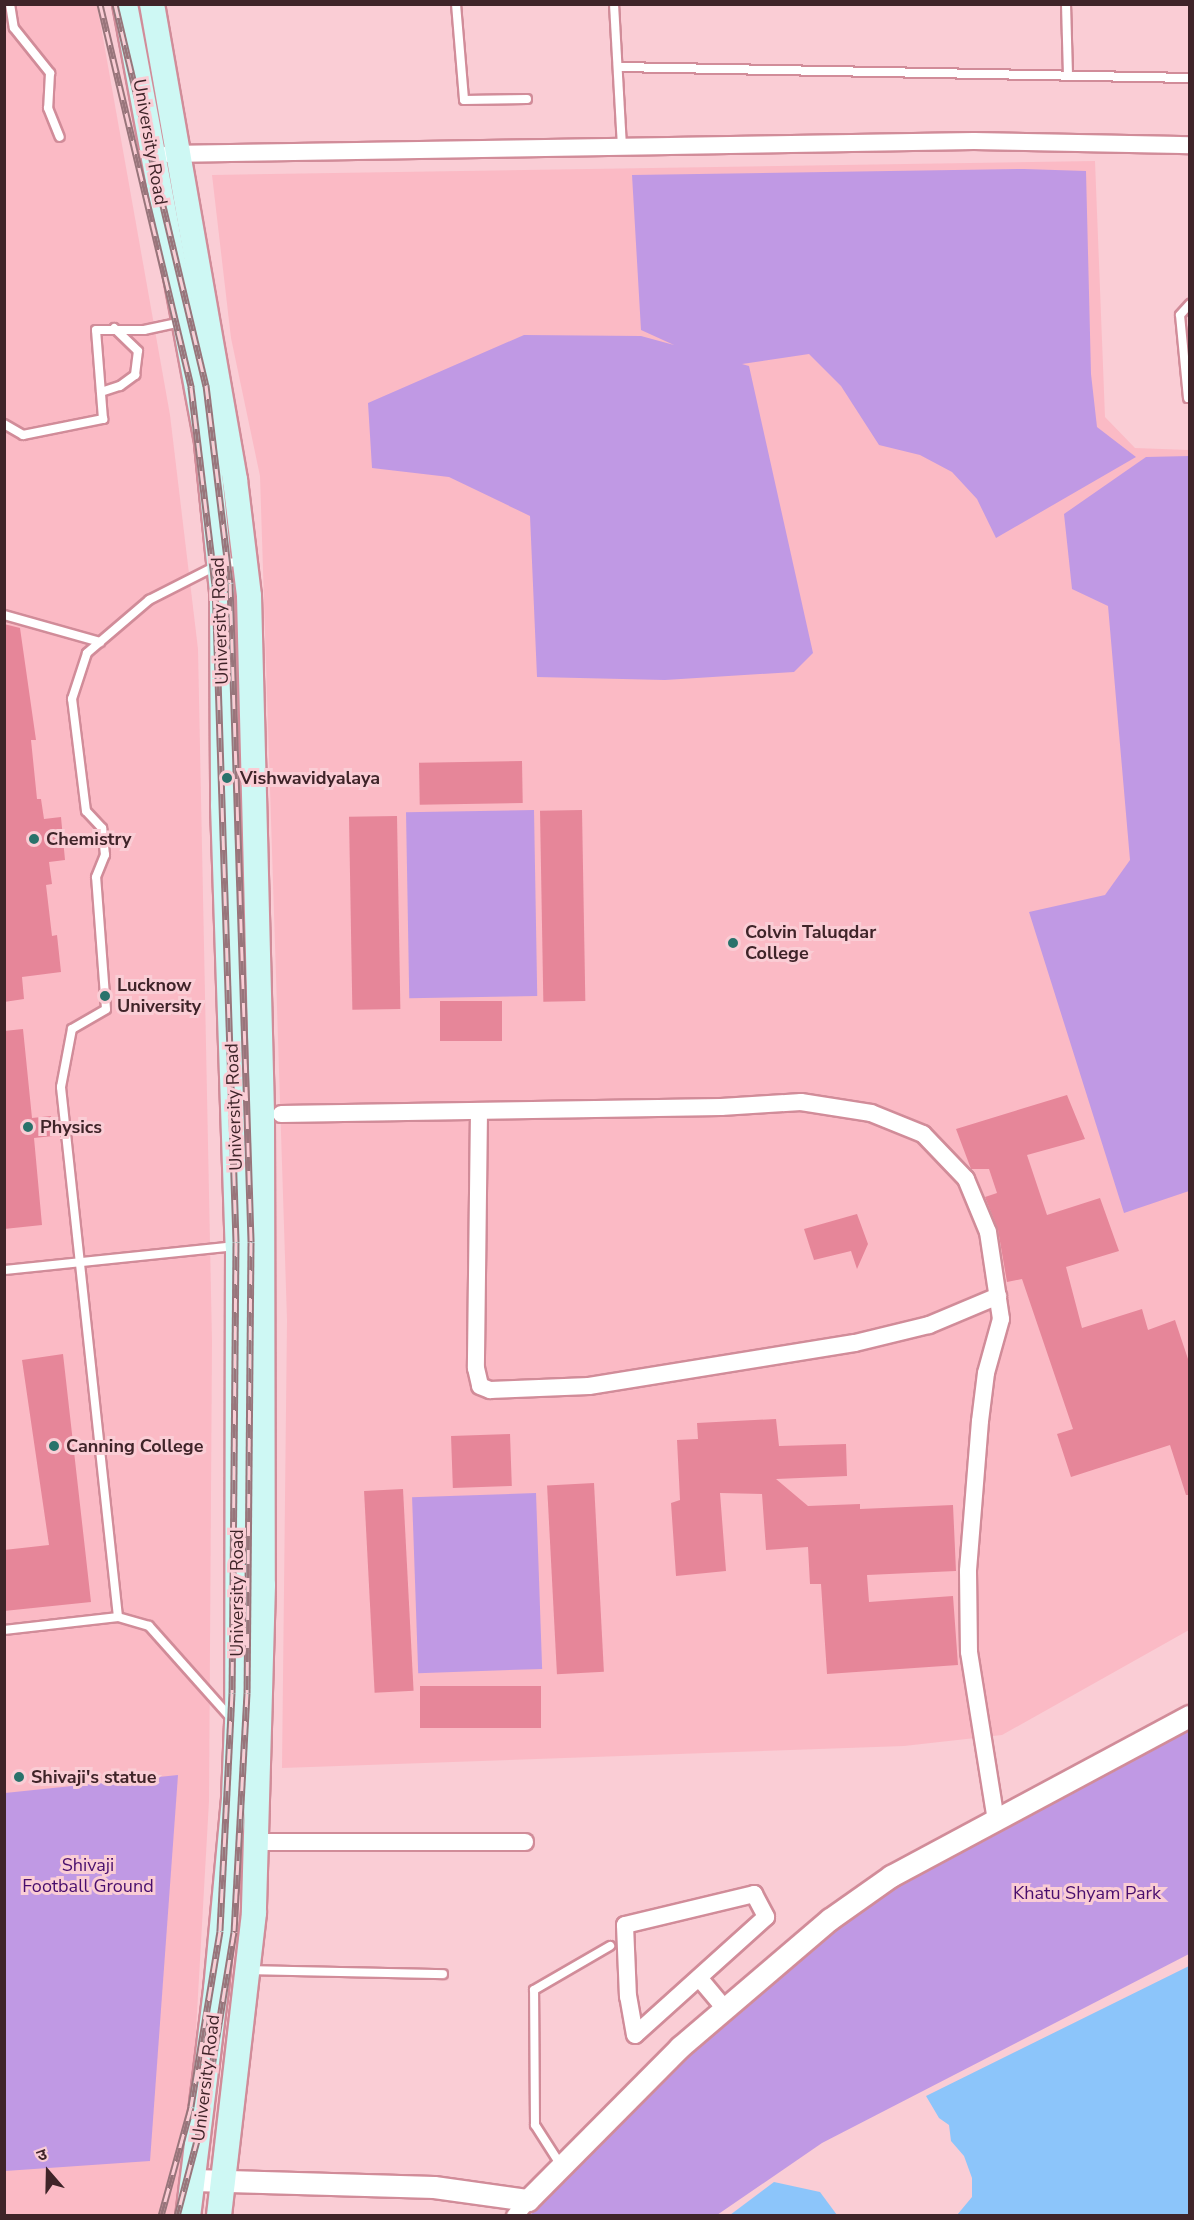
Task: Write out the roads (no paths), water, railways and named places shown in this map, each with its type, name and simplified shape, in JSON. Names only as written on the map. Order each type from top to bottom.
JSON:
[{"type":"main road","name":"University Road","points":[[125,4],[151,154],[207,444],[220,564],[223,805],[238,1246],[244,1735],[256,1842],[249,1970],[219,2216]]},
{"type":"main road","name":"University Road","points":[[152,4],[180,154],[249,596],[271,1114],[263,1585],[188,2216]]},
{"type":"street","points":[[151,154],[974,141],[1190,145]]},
{"type":"street","points":[[271,1114],[801,1102],[871,1113],[923,1134],[966,1179],[988,1232],[1001,1319],[986,1373],[977,1443],[968,1571],[969,1652],[996,1820]]},
{"type":"street","points":[[480,1111],[476,1368],[480,1386],[490,1390],[589,1386],[855,1343],[929,1326],[998,1296]]},
{"type":"street","points":[[194,2180],[434,2187],[522,2208],[680,2047],[830,1919],[891,1876],[1190,1716]]},
{"type":"street","points":[[256,1842],[525,1842]]},
{"type":"street","points":[[754,1894],[766,1917],[700,1978],[635,2035],[628,1997],[625,1925],[754,1894]]},
{"type":"street","points":[[700,1978],[724,2008]]},
{"type":"lane","points":[[10,4],[14,28],[50,73],[48,108],[60,137]]},
{"type":"lane","points":[[456,4],[464,100],[527,99]]},
{"type":"lane","points":[[614,4],[622,146]]},
{"type":"lane","points":[[1066,4],[1068,75]]},
{"type":"lane","points":[[618,67],[1190,78]]},
{"type":"lane","points":[[1188,398],[1180,315],[1190,304]]},
{"type":"lane","points":[[4,424],[23,435],[103,419],[96,330],[114,328],[144,330],[184,322]]},
{"type":"lane","points":[[101,392],[120,386],[135,375],[138,351],[114,328]]},
{"type":"lane","points":[[118,1617],[78,1263],[61,1087],[72,1029],[106,1009],[96,877],[105,855],[102,828],[86,811],[72,699],[87,653],[149,600],[220,564],[244,561]]},
{"type":"lane","points":[[4,615],[100,642]]},
{"type":"lane","points":[[4,1270],[238,1246]]},
{"type":"lane","points":[[4,1630],[118,1617],[149,1626],[244,1735]]},
{"type":"lane","points":[[562,2167],[535,2125],[534,1990],[610,1946]]},
{"type":"lane","points":[[249,1970],[443,1974]]},
{"type":"water","points":[[1189,1966],[1189,2215],[957,2215],[972,2197],[972,2178],[964,2156],[951,2141],[949,2125],[939,2118],[926,2096]]},
{"type":"water","points":[[774,2182],[820,2192],[837,2215],[730,2215]]},
{"type":"railway","points":[[100,4],[191,387],[215,584],[236,1242],[232,1693],[220,1931],[191,2107],[161,2216]]},
{"type":"railway","points":[[115,4],[206,385],[230,583],[251,1242],[247,1693],[234,1932],[205,2110],[177,2216]]},
{"type":"place","name":"Vishwavidyalaya","points":[[227,778]]},
{"type":"place","name":"Chemistry","points":[[34,839]]},
{"type":"place","name":"Colvin Taluqdar College","points":[[733,943]]},
{"type":"place","name":"Lucknow University","points":[[105,996]]},
{"type":"place","name":"Physics","points":[[28,1127]]},
{"type":"place","name":"Canning College","points":[[54,1446]]},
{"type":"place","name":"Shivaji's statue","points":[[19,1777]]},
{"type":"park label","name":"Shivaji Football Ground","points":[[88,1876]]},
{"type":"park label","name":"Khatu Shyam Park","points":[[1087,1893]]}]
